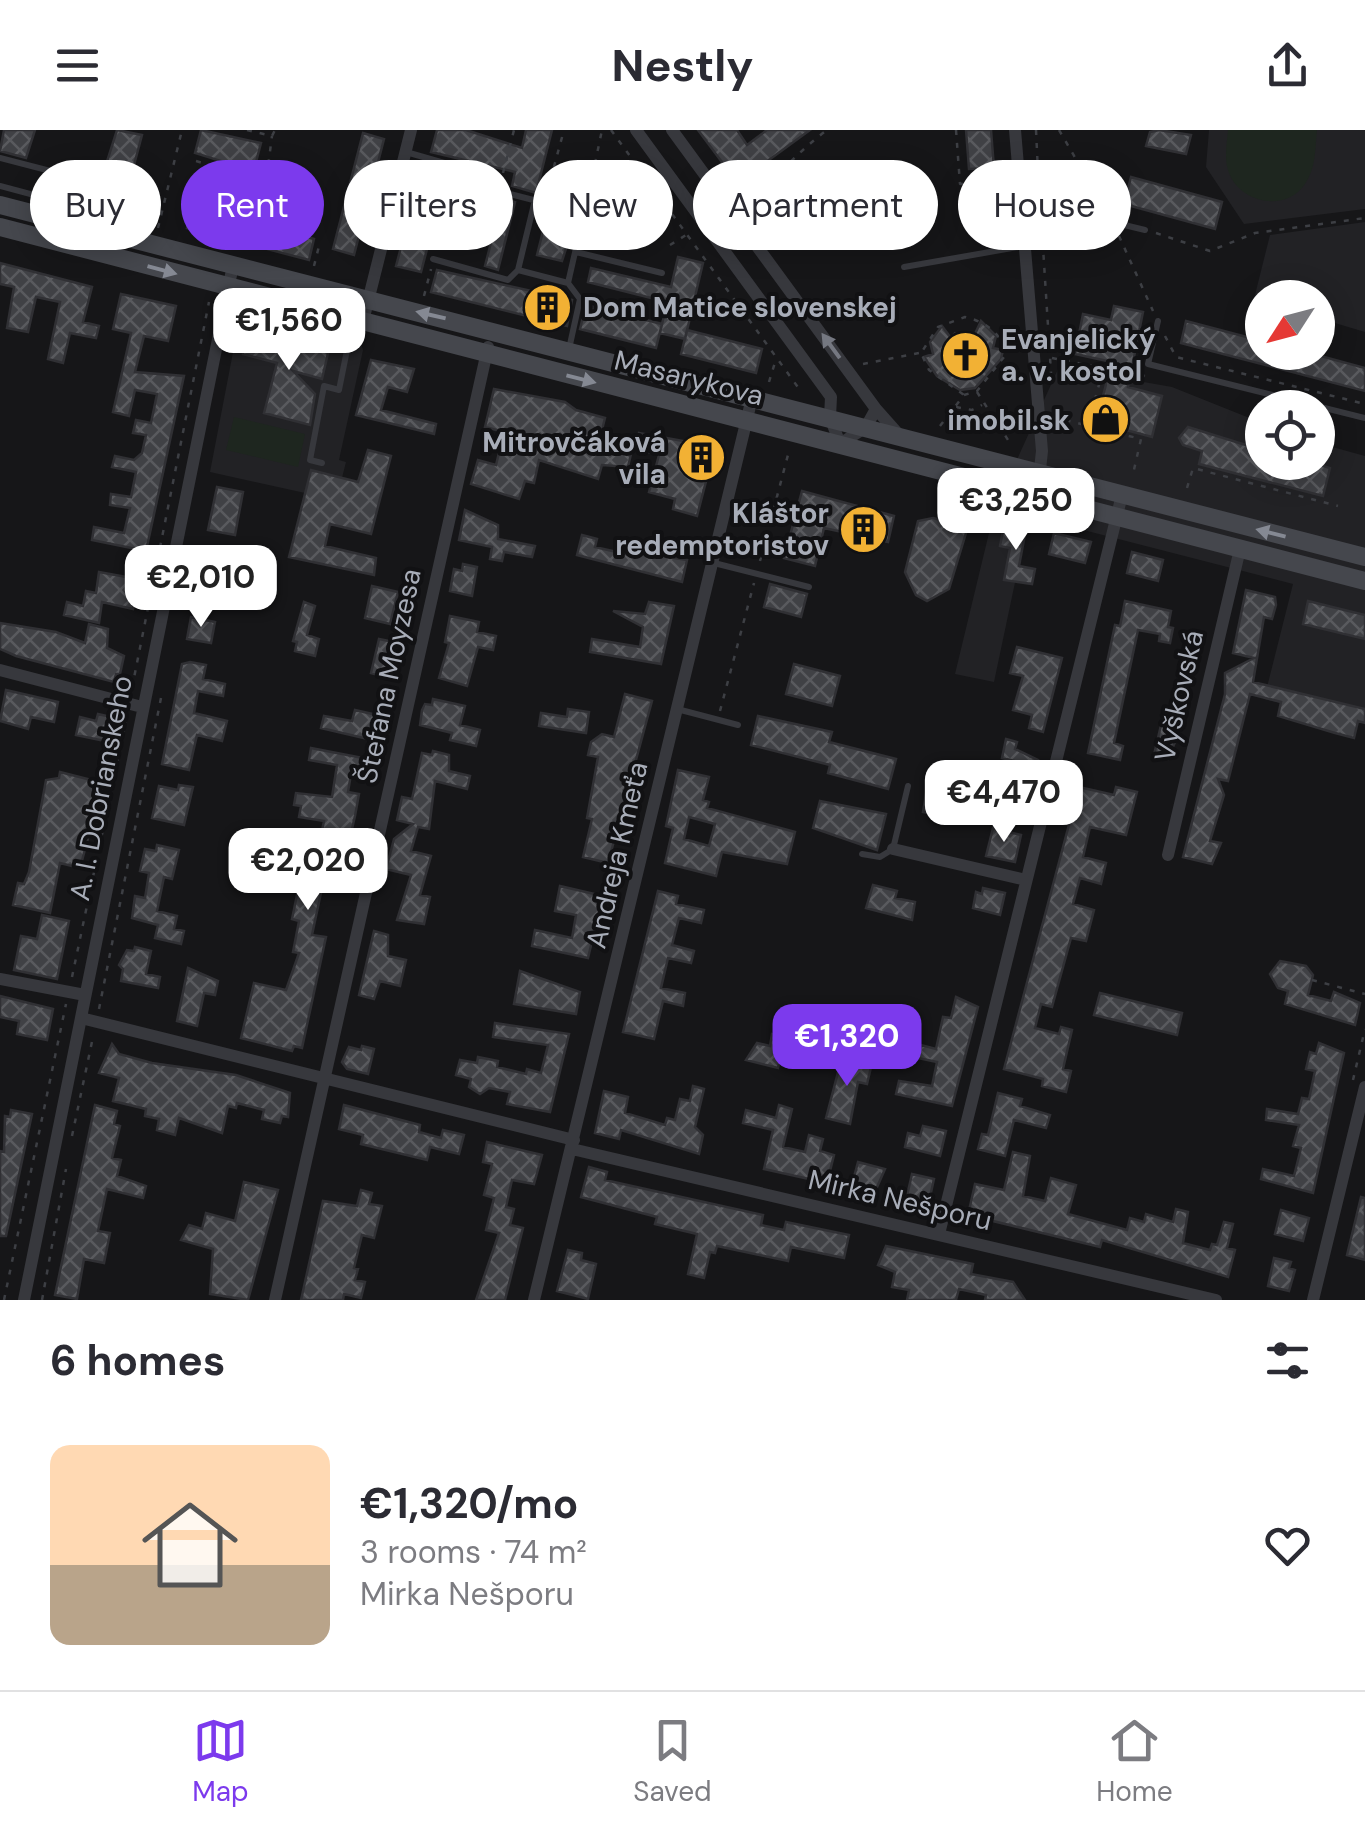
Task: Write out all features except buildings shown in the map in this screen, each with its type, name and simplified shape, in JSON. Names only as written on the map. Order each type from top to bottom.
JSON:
[{"type":"main road","name":"Masarykova","points":[[0,205],[30,211]]},
{"type":"main road","name":"Masarykova","points":[[0,227],[1365,581]]},
{"type":"main road","name":"Masarykova","points":[[161,239],[233,266],[1365,557]]},
{"type":"street","points":[[363,321],[410,130]]},
{"type":"street","points":[[636,130],[830,397],[830,417],[840,444],[866,426],[876,409]]},
{"type":"street","points":[[672,130],[694,160]]},
{"type":"street","points":[[1015,130],[1018,160]]},
{"type":"street","points":[[761,250],[876,409],[900,436]]},
{"type":"street","points":[[1025,250],[1042,474],[1037,498]]},
{"type":"street","name":"A. I. Dobrianskeho","points":[[24,1300],[81,1018],[135,706],[233,266]]},
{"type":"street","points":[[769,309],[792,293]]},
{"type":"street","name":"Štefana Moyzesa","points":[[275,1300],[492,330]]},
{"type":"street","name":"Andreja Kmeťa","points":[[534,1300],[752,398]]},
{"type":"street","points":[[939,1234],[1122,495]]},
{"type":"street","points":[[1307,566],[1313,544]]},
{"type":"street","name":"Vyškovská","points":[[1168,855],[1240,549]]},
{"type":"street","points":[[0,670],[135,706]]},
{"type":"street","points":[[893,849],[1026,880]]},
{"type":"street","points":[[0,979],[85,995]]},
{"type":"street","name":"Mirka Nešporu","points":[[81,1018],[573,1144],[1216,1300]]},
{"type":"street","points":[[1313,1300],[1365,1087]]},
{"type":"lane","points":[[406,152],[435,160]]},
{"type":"lane","points":[[0,158],[30,166]]},
{"type":"lane","points":[[0,186],[30,194]]},
{"type":"lane","points":[[434,259],[508,280],[518,270],[533,208]]},
{"type":"lane","points":[[1131,226],[1145,230]]},
{"type":"lane","points":[[904,267],[1002,250]]},
{"type":"lane","points":[[568,283],[576,252],[662,273]]},
{"type":"lane","points":[[518,270],[568,283],[580,299],[568,350]]},
{"type":"lane","points":[[322,463],[310,460],[324,386],[338,390],[348,350],[335,336],[340,315]]},
{"type":"lane","points":[[1158,320],[1148,364],[1365,418]]},
{"type":"lane","points":[[713,562],[809,587]]},
{"type":"lane","points":[[678,710],[738,724]]},
{"type":"lane","points":[[862,854],[880,856],[893,849],[908,786]]},
{"type":"path","points":[[161,210],[182,130]]},
{"type":"path","points":[[247,130],[272,136]]},
{"type":"path","points":[[269,160],[275,130]]},
{"type":"path","points":[[506,160],[514,130]]},
{"type":"path","points":[[556,160],[564,130]]},
{"type":"path","points":[[595,160],[602,130]]},
{"type":"path","points":[[611,130],[800,390]]},
{"type":"path","points":[[788,160],[827,130]]},
{"type":"path","points":[[956,130],[958,160]]},
{"type":"path","points":[[1036,130],[1038,160]]},
{"type":"path","points":[[1060,130],[1077,160]]},
{"type":"path","points":[[1145,230],[1210,251],[1255,233],[1365,218]]},
{"type":"path","points":[[673,243],[687,234]]},
{"type":"path","points":[[313,268],[318,250]]},
{"type":"path","points":[[424,296],[436,250]]},
{"type":"path","points":[[1043,250],[1051,378]]},
{"type":"path","points":[[1126,250],[1176,357],[1365,404]]},
{"type":"path","points":[[4,1300],[135,706],[209,302]]},
{"type":"path","points":[[866,378],[857,365],[921,353],[938,327],[950,319],[982,321],[1006,350],[996,371],[976,391],[964,394],[929,370],[921,353]]},
{"type":"path","points":[[304,343],[308,326]]},
{"type":"path","points":[[769,382],[777,356]]},
{"type":"path","points":[[1050,358],[1144,378],[1148,364]]},
{"type":"path","points":[[1088,426],[1103,370]]},
{"type":"path","points":[[976,391],[1010,443]]},
{"type":"path","points":[[952,429],[964,394]]},
{"type":"path","points":[[957,408],[972,410],[983,404]]},
{"type":"path","points":[[940,426],[957,408]]},
{"type":"path","points":[[965,432],[966,410]]},
{"type":"path","points":[[972,410],[978,436]]},
{"type":"path","points":[[1053,418],[1141,439],[1132,474]]},
{"type":"path","points":[[718,720],[788,451]]},
{"type":"path","points":[[1187,488],[1193,468],[1338,506]]},
{"type":"path","points":[[71,1142],[164,684]]},
{"type":"path","points":[[1312,980],[1365,994]]},
{"type":"path","points":[[42,1300],[68,1159]]},
{"type":"shaded area","points":[[1209,130],[1365,130],[1365,209],[1244,224],[1206,167]]},
{"type":"shaded area","points":[[1228,130],[1317,130],[1309,178],[1286,199],[1262,200],[1251,196],[1233,181],[1227,165]]},
{"type":"shaded area","points":[[1365,222],[1365,332],[1335,323],[1335,280],[1259,280],[1270,235]]},
{"type":"shaded area","points":[[250,314],[361,344],[363,350],[339,460],[346,462],[320,565],[289,557],[305,493],[210,472],[239,321],[248,324]]},
{"type":"shaded area","points":[[1059,367],[1172,387],[1245,416],[1245,480],[1335,480],[1335,448],[1365,456],[1365,723],[1264,699],[1293,584],[1029,516],[994,682],[955,674],[995,508]]},
{"type":"shaded area","points":[[234,417],[305,434],[298,467],[226,450]]},
{"type":"place","name":"Dom Matice slovenskej","points":[[548,307]]},
{"type":"place","name":"Evanjelický a. v. kostol","points":[[966,355]]},
{"type":"place","name":"imobil.sk","points":[[1105,420]]},
{"type":"place","name":"Mitrovčáková vila","points":[[701,458]]},
{"type":"place","name":"Kláštor redemptoristov","points":[[864,529]]}]
